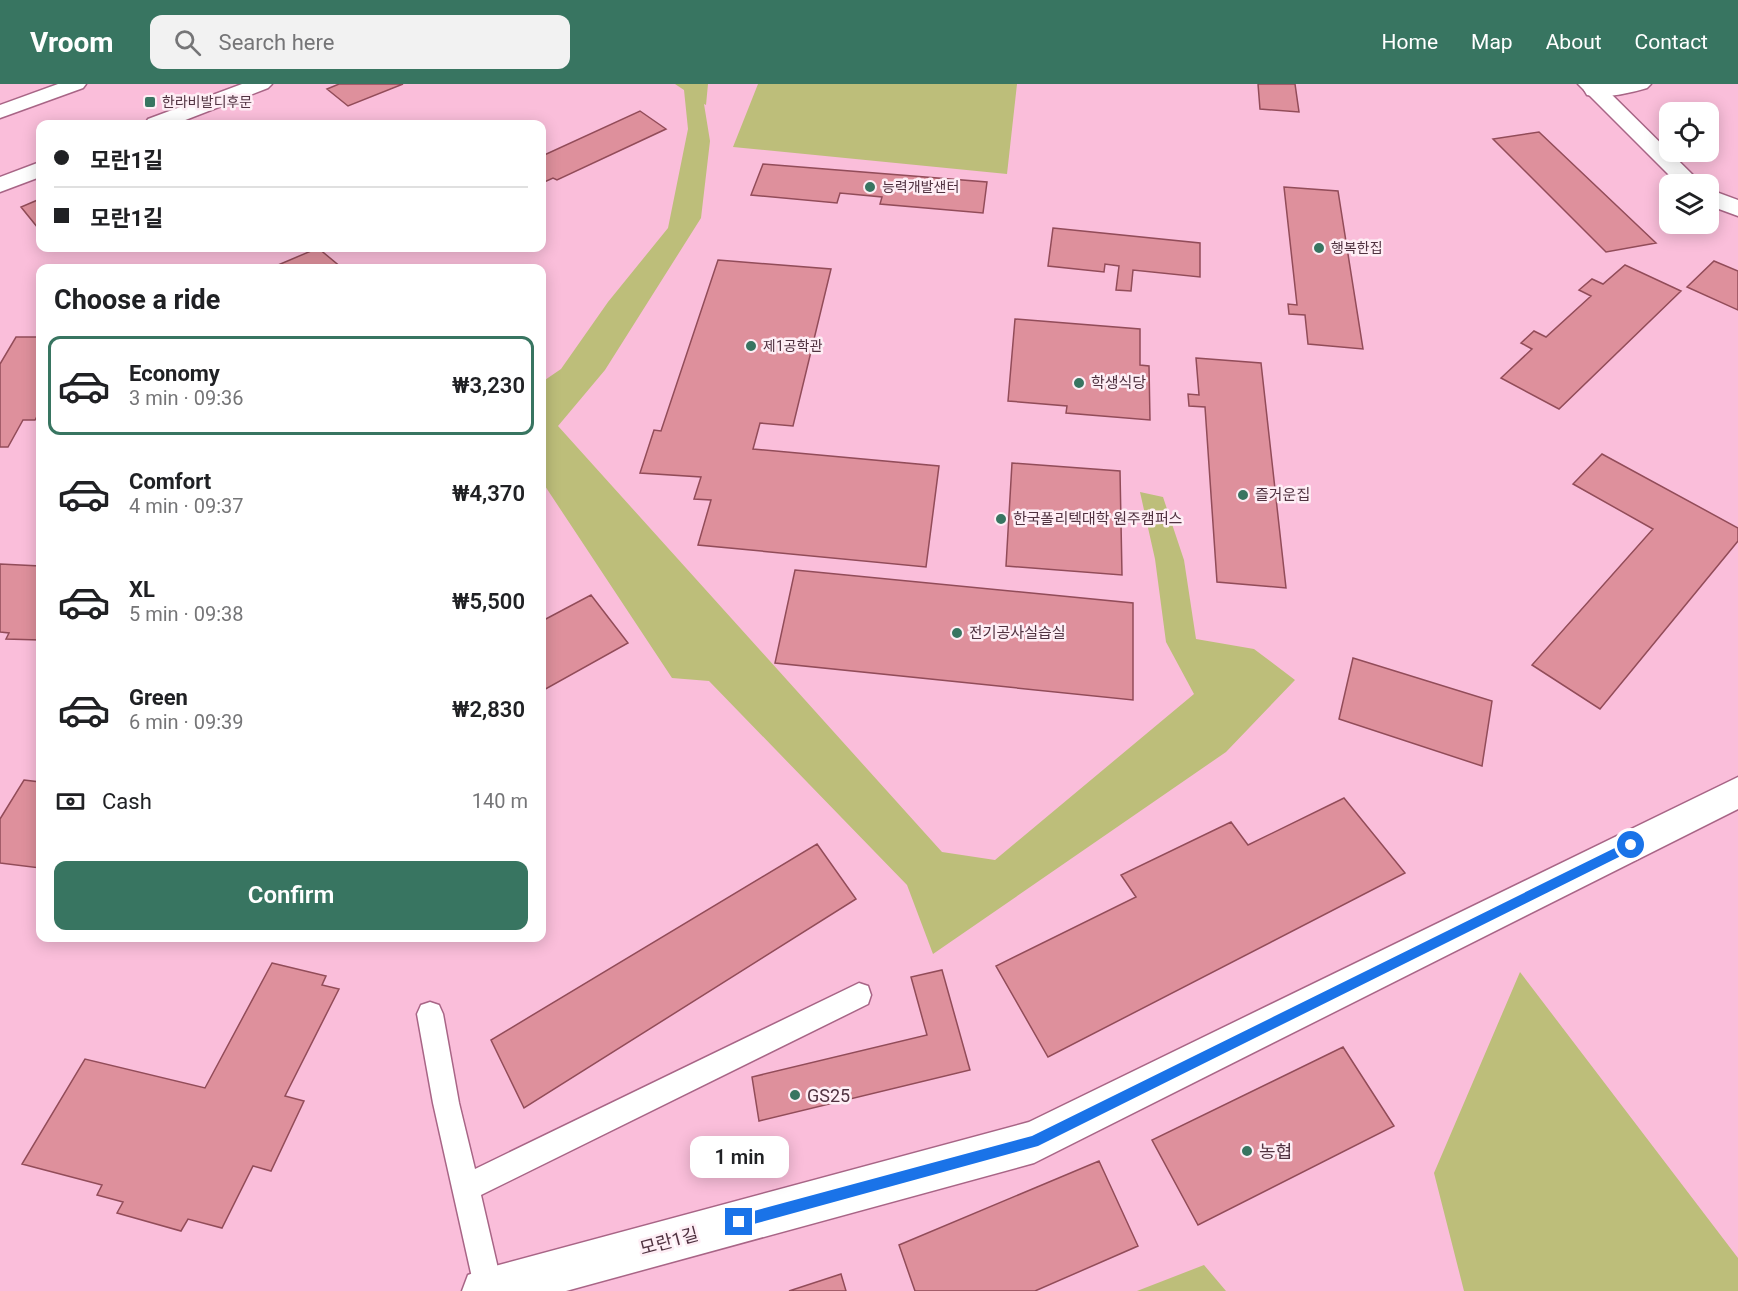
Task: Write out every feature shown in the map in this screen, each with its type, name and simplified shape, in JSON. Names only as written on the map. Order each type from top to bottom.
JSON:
[{"type":"street","points":[[0,111],[76,84]]},
{"type":"street","points":[[166,120],[261,84]]},
{"type":"street","points":[[1592,87],[1640,84]]},
{"type":"street","points":[[1592,87],[1681,174]]},
{"type":"street","points":[[0,185],[36,171]]},
{"type":"street","points":[[1719,201],[1738,209]]},
{"type":"street","name":"모란1길","points":[[486,1290],[1034,1142],[1738,792]]},
{"type":"lane","points":[[466,1188],[859,995]]},
{"type":"lane","points":[[430,1014],[446,1103],[486,1290]]},
{"type":"green space","points":[[675,84],[708,84],[706,105],[704,104],[710,141],[701,218],[605,370],[558,426],[942,852],[995,860],[1194,694],[1166,642],[1155,559],[1140,492],[1163,497],[1184,560],[1196,639],[1254,649],[1295,680],[1226,752],[933,954],[907,885],[709,681],[672,678],[546,488],[546,379],[561,369],[608,302],[668,228],[688,129],[684,90]]},
{"type":"green space","points":[[758,84],[1017,84],[1007,174],[733,147]]},
{"type":"green space","points":[[1520,972],[1738,1258],[1738,1291],[1464,1291],[1434,1173]]},
{"type":"green space","points":[[1204,1265],[1226,1291],[1137,1291]]},
{"type":"building","points":[[339,84],[403,84],[348,106],[327,89]]},
{"type":"building","points":[[1258,84],[1295,84],[1299,112],[1260,109]]},
{"type":"building","points":[[640,111],[666,129],[557,180],[553,178],[546,181],[546,154]]},
{"type":"building","points":[[1539,132],[1656,243],[1606,252],[1493,139]]},
{"type":"building","name":"능력개발샌터","points":[[763,164],[987,182],[983,213],[880,204],[882,197],[840,193],[837,203],[751,195]]},
{"type":"building","name":"행복한집","points":[[1284,187],[1338,191],[1363,349],[1308,344],[1305,315],[1289,314],[1288,304],[1297,305]]},
{"type":"building","points":[[36,201],[36,226],[21,207]]},
{"type":"building","points":[[1053,228],[1200,243],[1200,277],[1133,270],[1131,291],[1116,290],[1119,266],[1105,264],[1104,272],[1048,266]]},
{"type":"building","points":[[309,252],[323,252],[337,264],[280,264]]},
{"type":"building","name":"제1공학관","points":[[718,260],[831,269],[793,426],[760,423],[753,449],[939,466],[926,567],[698,545],[711,500],[694,499],[701,477],[640,473],[654,430],[661,431]]},
{"type":"building","points":[[1714,261],[1738,271],[1738,310],[1687,287]]},
{"type":"building","points":[[1625,265],[1681,291],[1559,409],[1501,378],[1532,349],[1521,343],[1534,331],[1546,337],[1591,296],[1579,290],[1592,279],[1603,284]]},
{"type":"building","name":"학생식당","points":[[1015,319],[1140,329],[1140,365],[1149,366],[1150,420],[1066,413],[1067,406],[1008,401]]},
{"type":"building","points":[[16,337],[36,337],[36,418],[23,420],[8,447],[0,447],[0,364]]},
{"type":"building","name":"즐거운집","points":[[1196,358],[1261,363],[1286,588],[1217,582],[1205,407],[1189,406],[1188,394],[1199,395]]},
{"type":"building","points":[[1602,454],[1738,528],[1738,541],[1600,709],[1532,665],[1653,529],[1573,484]]},
{"type":"building","points":[[1012,463],[1120,471],[1122,575],[1006,566]]},
{"type":"building","points":[[0,564],[36,566],[36,640],[6,639],[9,633],[0,632]]},
{"type":"building","name":"전기공사실습실","points":[[795,570],[1133,603],[1133,700],[775,663]]},
{"type":"building","points":[[591,595],[628,643],[546,689],[546,619]]},
{"type":"building","points":[[1353,658],[1492,701],[1482,766],[1339,719]]},
{"type":"building","points":[[24,780],[36,782],[36,868],[0,863],[0,819]]},
{"type":"building","points":[[1344,798],[1405,873],[1048,1057],[996,966],[1136,897],[1121,875],[1231,822],[1248,845]]},
{"type":"building","points":[[817,844],[856,899],[524,1108],[491,1040]]},
{"type":"building","points":[[272,963],[326,976],[322,985],[339,989],[285,1096],[304,1101],[271,1171],[253,1166],[222,1228],[188,1219],[181,1231],[117,1213],[123,1202],[97,1195],[102,1185],[22,1164],[85,1059],[205,1088]]},
{"type":"building","points":[[942,970],[970,1070],[759,1121],[752,1077],[927,1035],[911,977]]},
{"type":"building","points":[[1343,1047],[1394,1126],[1198,1225],[1152,1140]]},
{"type":"building","points":[[1099,1161],[1138,1246],[1035,1291],[915,1291],[899,1245]]},
{"type":"building","points":[[841,1274],[846,1291],[789,1291]]},
{"type":"place","name":"한라비발디후문","points":[[150,102]]},
{"type":"place","name":"능력개발샌터","points":[[870,187]]},
{"type":"place","name":"행복한집","points":[[1319,248]]},
{"type":"place","name":"제1공학관","points":[[751,346]]},
{"type":"place","name":"학생식당","points":[[1079,383]]},
{"type":"place","name":"즐거운집","points":[[1243,495]]},
{"type":"place","name":"한국폴리텍대학 원주캠퍼스","points":[[1001,519]]},
{"type":"place","name":"전기공사실습실","points":[[957,633]]},
{"type":"place","name":"GS25","points":[[795,1095]]},
{"type":"place","name":"농협","points":[[1247,1151]]},
{"type":"route","points":[[739,1222],[1034,1142],[1631,845]]}]
